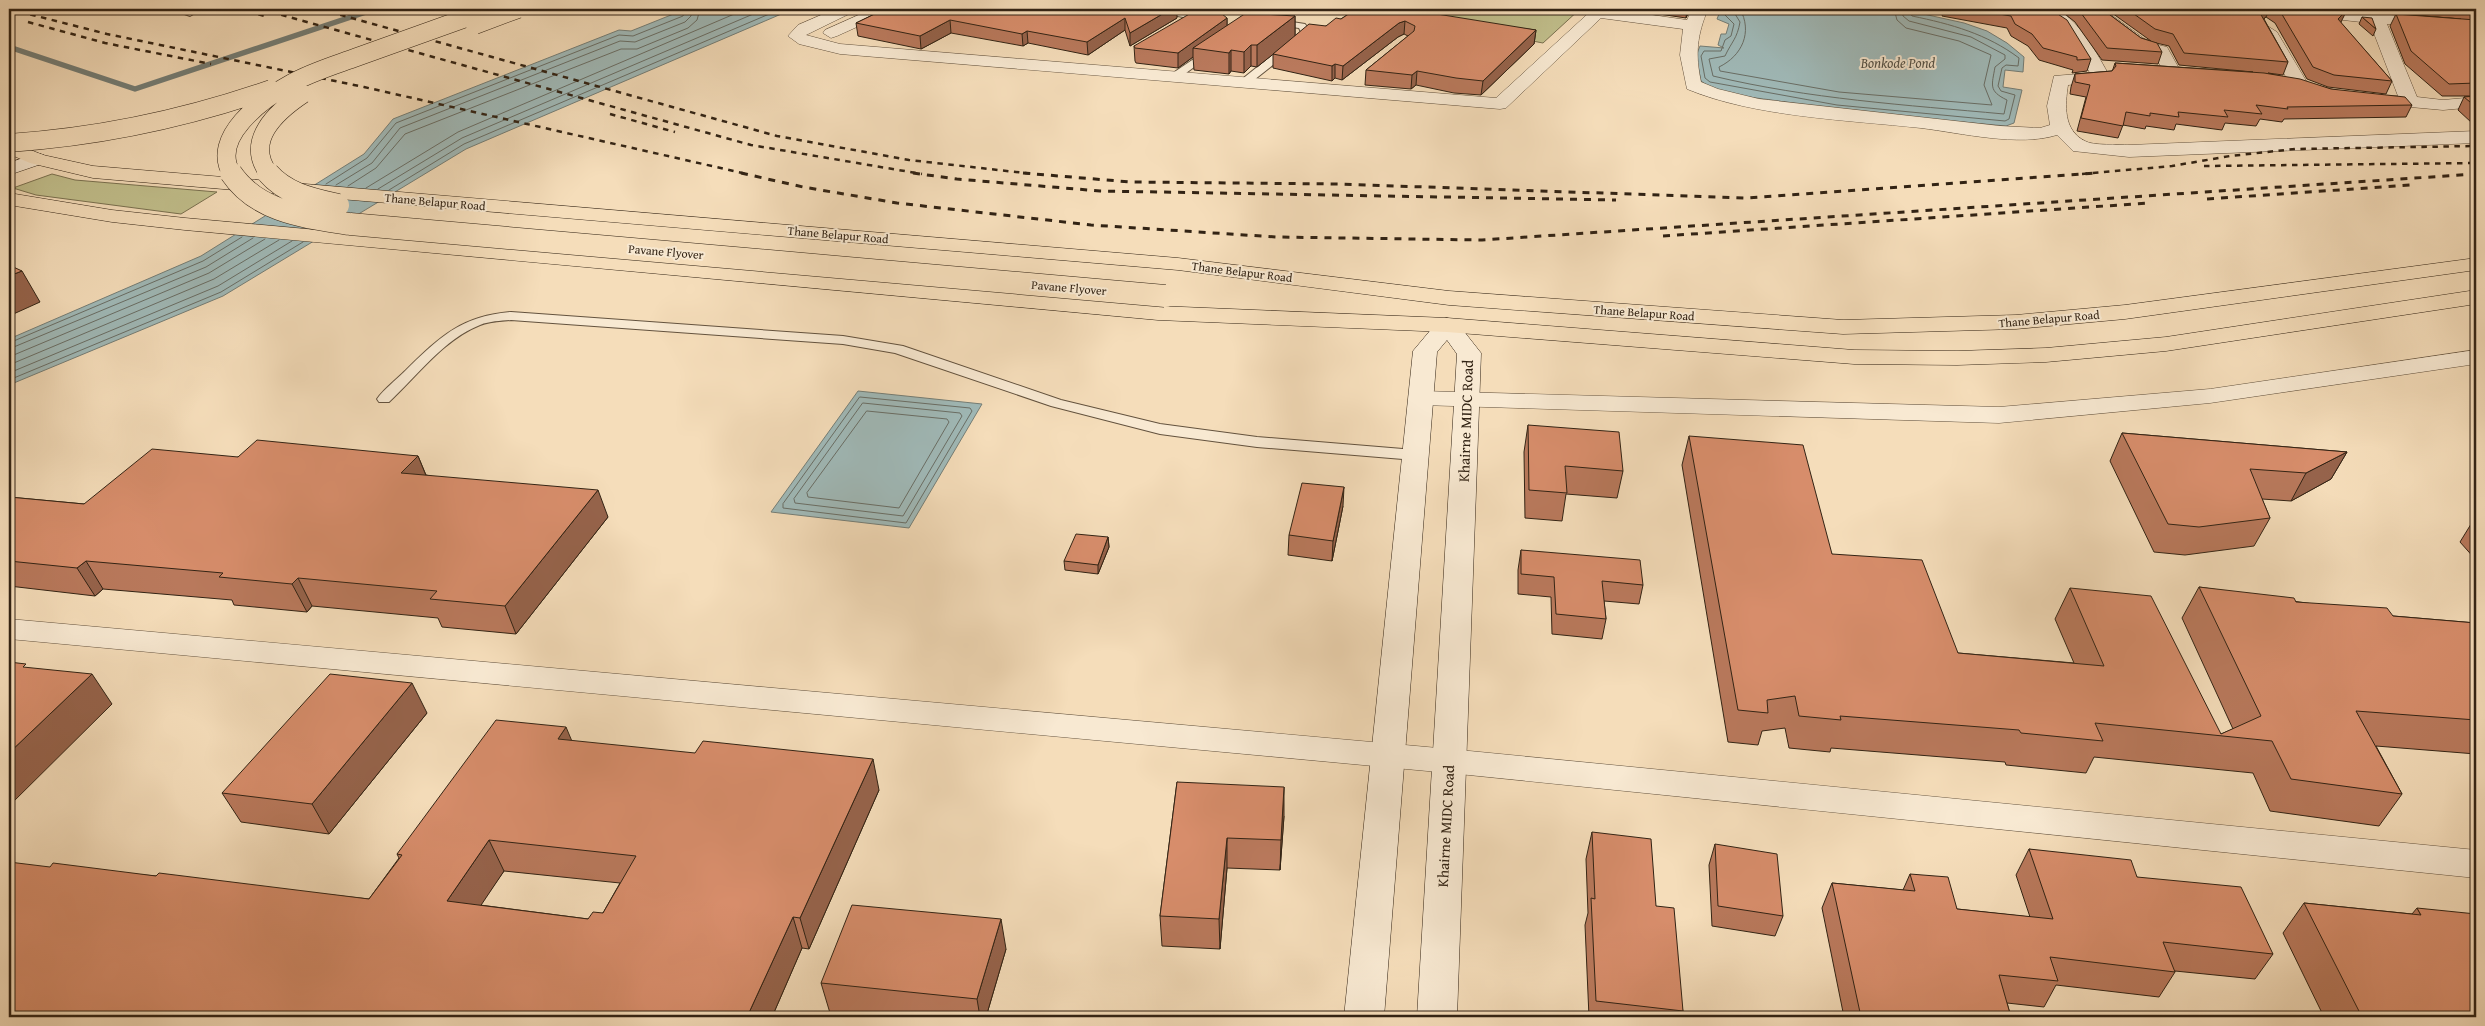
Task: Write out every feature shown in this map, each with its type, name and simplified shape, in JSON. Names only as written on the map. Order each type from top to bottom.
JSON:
[{"type":"main road","name":"Pavane Flyover","points":[[491,9],[301,78],[262,102],[237,126],[227,146],[228,166],[236,183],[253,199],[287,212],[350,224],[1168,288],[1448,312]]},
{"type":"main road","name":"Pavane Flyover","points":[[518,9],[321,82],[290,102],[267,124],[258,142],[260,159],[269,174],[284,188],[305,197],[371,210],[1168,288]]},
{"type":"main road","points":[[9,145],[112,132],[164,122],[210,110],[301,78]]},
{"type":"main road","name":"Thane Belapur Road","points":[[9,145],[37,159],[93,172],[1178,264],[1448,312],[1854,357],[2017,356],[2166,344],[2476,297]]},
{"type":"main road","name":"Thane Belapur Road","points":[[9,199],[112,216],[234,229],[1158,313],[1448,312],[1834,326],[1932,326],[2016,322],[2125,312],[2476,264]]},
{"type":"street","points":[[847,9],[804,28],[796,36],[805,41],[840,49],[1500,104],[1600,11],[1690,25]]},
{"type":"street","points":[[840,49],[827,42],[826,36],[884,9]]},
{"type":"street","points":[[1700,9],[1690,25],[1686,56],[1693,86],[1712,94],[1759,104],[2000,132],[2041,134],[2060,128]]},
{"type":"street","points":[[2040,9],[2050,12],[2072,29],[2105,68],[2101,77],[2060,80],[2056,106],[2060,128],[2080,147],[2129,151],[2476,137]]},
{"type":"street","points":[[2103,9],[2102,15],[2144,46],[2161,52],[2172,72]]},
{"type":"street","points":[[2289,9],[2344,16],[2436,15]]},
{"type":"street","points":[[1169,31],[1200,12]]},
{"type":"street","points":[[2376,17],[2410,103]]},
{"type":"street","points":[[2266,24],[2294,79],[2305,87],[2279,81]]},
{"type":"street","points":[[1103,71],[1128,56]]},
{"type":"street","points":[[2149,71],[2190,73]]},
{"type":"street","points":[[1343,91],[1358,78]]},
{"type":"street","points":[[2356,98],[2443,105],[2476,102]]},
{"type":"street","points":[[9,169],[37,159]]},
{"type":"street","points":[[1364,1017],[1425,351],[1448,312]]},
{"type":"street","name":"Khairne MIDC Road","points":[[1436,1017],[1469,353],[1448,312]]},
{"type":"street","points":[[1420,398],[1999,415],[2210,396],[2476,357]]},
{"type":"street","points":[[9,630],[1388,755],[2476,864]]},
{"type":"lane","points":[[175,9],[190,13]]},
{"type":"lane","points":[[1156,9],[1200,12]]},
{"type":"lane","points":[[1245,82],[1299,40],[1306,32],[1302,26],[1262,21]]},
{"type":"lane","points":[[1174,77],[1216,47]]},
{"type":"lane","points":[[384,399],[458,332],[474,322],[494,317],[511,316],[842,340],[898,349],[1056,403],[1160,429],[1257,442],[1416,455]]},
{"type":"shaded area","points":[[1363,9],[1580,9],[1543,43]]},
{"type":"shaded area","points":[[52,174],[75,180],[217,192],[181,214],[36,195],[13,188]]},
{"type":"water","points":[[686,9],[793,9],[466,149],[223,296],[9,385],[9,339],[201,256],[364,154],[393,119],[619,30],[631,31]]},
{"type":"water","name":"Bonkode Pond","points":[[1721,9],[1901,9],[1964,23],[1987,31],[2007,43],[2024,57],[2023,72],[2005,70],[2003,87],[2022,90],[2014,123],[2006,126],[1864,112],[1748,97],[1718,90],[1701,81],[1696,56],[1700,46],[1724,48],[1718,45],[1721,34],[1726,34],[1729,24],[1717,19]]},
{"type":"water","points":[[858,391],[982,404],[909,528],[771,512]]},
{"type":"building","points":[[885,9],[1171,9],[1130,33],[1125,18],[1087,42],[1027,31],[1022,34],[950,20],[920,36],[856,23]]},
{"type":"building","points":[[1198,9],[1216,9],[1227,18],[1178,53],[1135,48],[1134,46]]},
{"type":"building","points":[[1356,9],[1406,9],[1536,30],[1483,81],[1417,71],[1412,75],[1366,70],[1414,31],[1415,26],[1405,21],[1399,23],[1343,66],[1335,64],[1332,66],[1273,54],[1309,24],[1326,26],[1336,18],[1341,19]]},
{"type":"building","points":[[1969,9],[2050,9],[2067,20],[2091,59],[2077,60],[2077,57],[2043,48],[2032,34],[2015,24],[2011,16]]},
{"type":"building","points":[[2078,9],[2102,9],[2141,38],[2157,43],[2162,52],[2107,48]]},
{"type":"building","points":[[2127,9],[2267,9],[2260,13],[2288,62],[2184,53],[2173,34],[2155,29]]},
{"type":"building","points":[[2276,9],[2347,10],[2338,19],[2392,81],[2334,75],[2313,67],[2280,11]]},
{"type":"building","points":[[1246,13],[1295,16],[1257,45],[1251,45],[1244,52],[1231,50],[1229,53],[1193,48]]},
{"type":"building","points":[[2396,14],[2476,20],[2476,83],[2449,84],[2411,51]]},
{"type":"building","points":[[2362,17],[2372,18],[2376,29]]},
{"type":"building","points":[[2115,63],[2264,73],[2300,79],[2331,89],[2405,97],[2412,105],[2287,107],[2288,109],[2256,105],[2262,114],[2224,110],[2228,117],[2178,112],[2179,117],[2150,113],[2150,116],[2126,112],[2123,126],[2081,118],[2090,85],[2075,82],[2075,74],[2112,71],[2116,66]]},
{"type":"building","points":[[2476,96],[2476,107],[2464,97]]},
{"type":"building","points":[[9,265],[22,271],[9,276]]},
{"type":"building","points":[[1528,425],[1619,432],[1623,471],[1565,466],[1567,493],[1529,490]]},
{"type":"building","points":[[2122,433],[2347,452],[2306,473],[2250,469],[2270,518],[2199,527],[2168,524]]},
{"type":"building","points":[[1689,436],[1803,445],[1832,554],[1922,560],[1958,653],[2104,666],[2070,588],[2151,596],[2221,734],[2261,716],[2199,587],[2294,598],[2296,602],[2387,608],[2393,616],[2476,623],[2476,720],[2356,711],[2402,794],[2291,779],[2272,741],[2095,723],[2103,741],[2021,733],[2019,730],[1840,716],[1841,720],[1799,716],[1795,696],[1767,700],[1768,713],[1738,710]]},
{"type":"building","points":[[257,440],[418,456],[401,473],[598,490],[505,606],[430,599],[437,591],[298,578],[292,584],[219,577],[223,573],[86,561],[77,568],[9,561],[9,497],[84,504],[152,449],[238,457]]},
{"type":"building","points":[[1302,483],[1344,487],[1333,541],[1289,535]]},
{"type":"building","points":[[1076,534],[1108,537],[1098,565],[1064,561]]},
{"type":"building","points":[[1521,550],[1640,560],[1643,585],[1602,581],[1606,619],[1556,614],[1554,577],[1521,574]]},
{"type":"building","points":[[9,662],[26,664],[23,667],[92,674],[9,753]]},
{"type":"building","points":[[330,674],[412,683],[312,804],[222,793]]},
{"type":"building","points":[[496,720],[566,727],[558,739],[695,753],[703,741],[873,759],[800,918],[793,917],[747,1017],[9,1017],[9,862],[50,867],[53,863],[156,876],[159,873],[369,899],[402,855],[397,854]],"holes":[[[489,840],[636,856],[603,913],[593,912],[588,919],[447,901]]]},
{"type":"building","points":[[1177,782],[1284,787],[1281,840],[1227,838],[1219,919],[1160,916]]},
{"type":"building","points":[[1592,832],[1651,839],[1656,906],[1674,908],[1683,1011],[1596,1001],[1591,898],[1595,899]]},
{"type":"building","points":[[1715,844],[1777,854],[1783,916],[1718,906]]},
{"type":"building","points":[[2029,849],[2131,860],[2137,877],[2241,887],[2273,954],[2163,942],[2175,972],[2050,957],[2058,981],[1999,975],[2011,1017],[1861,1017],[1832,883],[1915,891],[1910,874],[1948,877],[1957,909],[2053,919]]},
{"type":"building","points":[[2304,903],[2421,915],[2417,908],[2476,914],[2476,1017],[2362,1017]]},
{"type":"building","points":[[852,905],[1001,919],[977,999],[821,983]]},
{"type":"waterway","points":[[9,47],[135,89],[375,9]]},
{"type":"railway","points":[[9,9],[107,34],[364,87],[747,174]]},
{"type":"railway","points":[[237,9],[269,17]]},
{"type":"railway","points":[[260,9],[751,145],[922,174]]},
{"type":"railway","points":[[319,9],[777,136],[909,160],[1031,174]]},
{"type":"railway","points":[[28,22],[105,43],[211,64]]},
{"type":"railway","points":[[610,114],[675,132]]},
{"type":"railway","points":[[2082,174],[2172,166],[2230,156],[2295,149],[2476,146]]},
{"type":"railway","points":[[2204,166],[2476,163]]},
{"type":"railway","points":[[741,173],[803,187],[897,203],[1091,225],[1276,237],[1482,240],[2476,174],[2473,174]]},
{"type":"railway","points":[[913,173],[957,179],[1100,191],[1616,200]]},
{"type":"railway","points":[[1023,173],[1031,174]]},
{"type":"railway","points":[[2082,174],[2096,173]]},
{"type":"railway","points":[[1031,174],[1131,182],[1338,184],[1746,198],[2082,174]]},
{"type":"railway","points":[[2207,199],[2411,185]]},
{"type":"railway","points":[[1663,236],[2149,203]]}]
